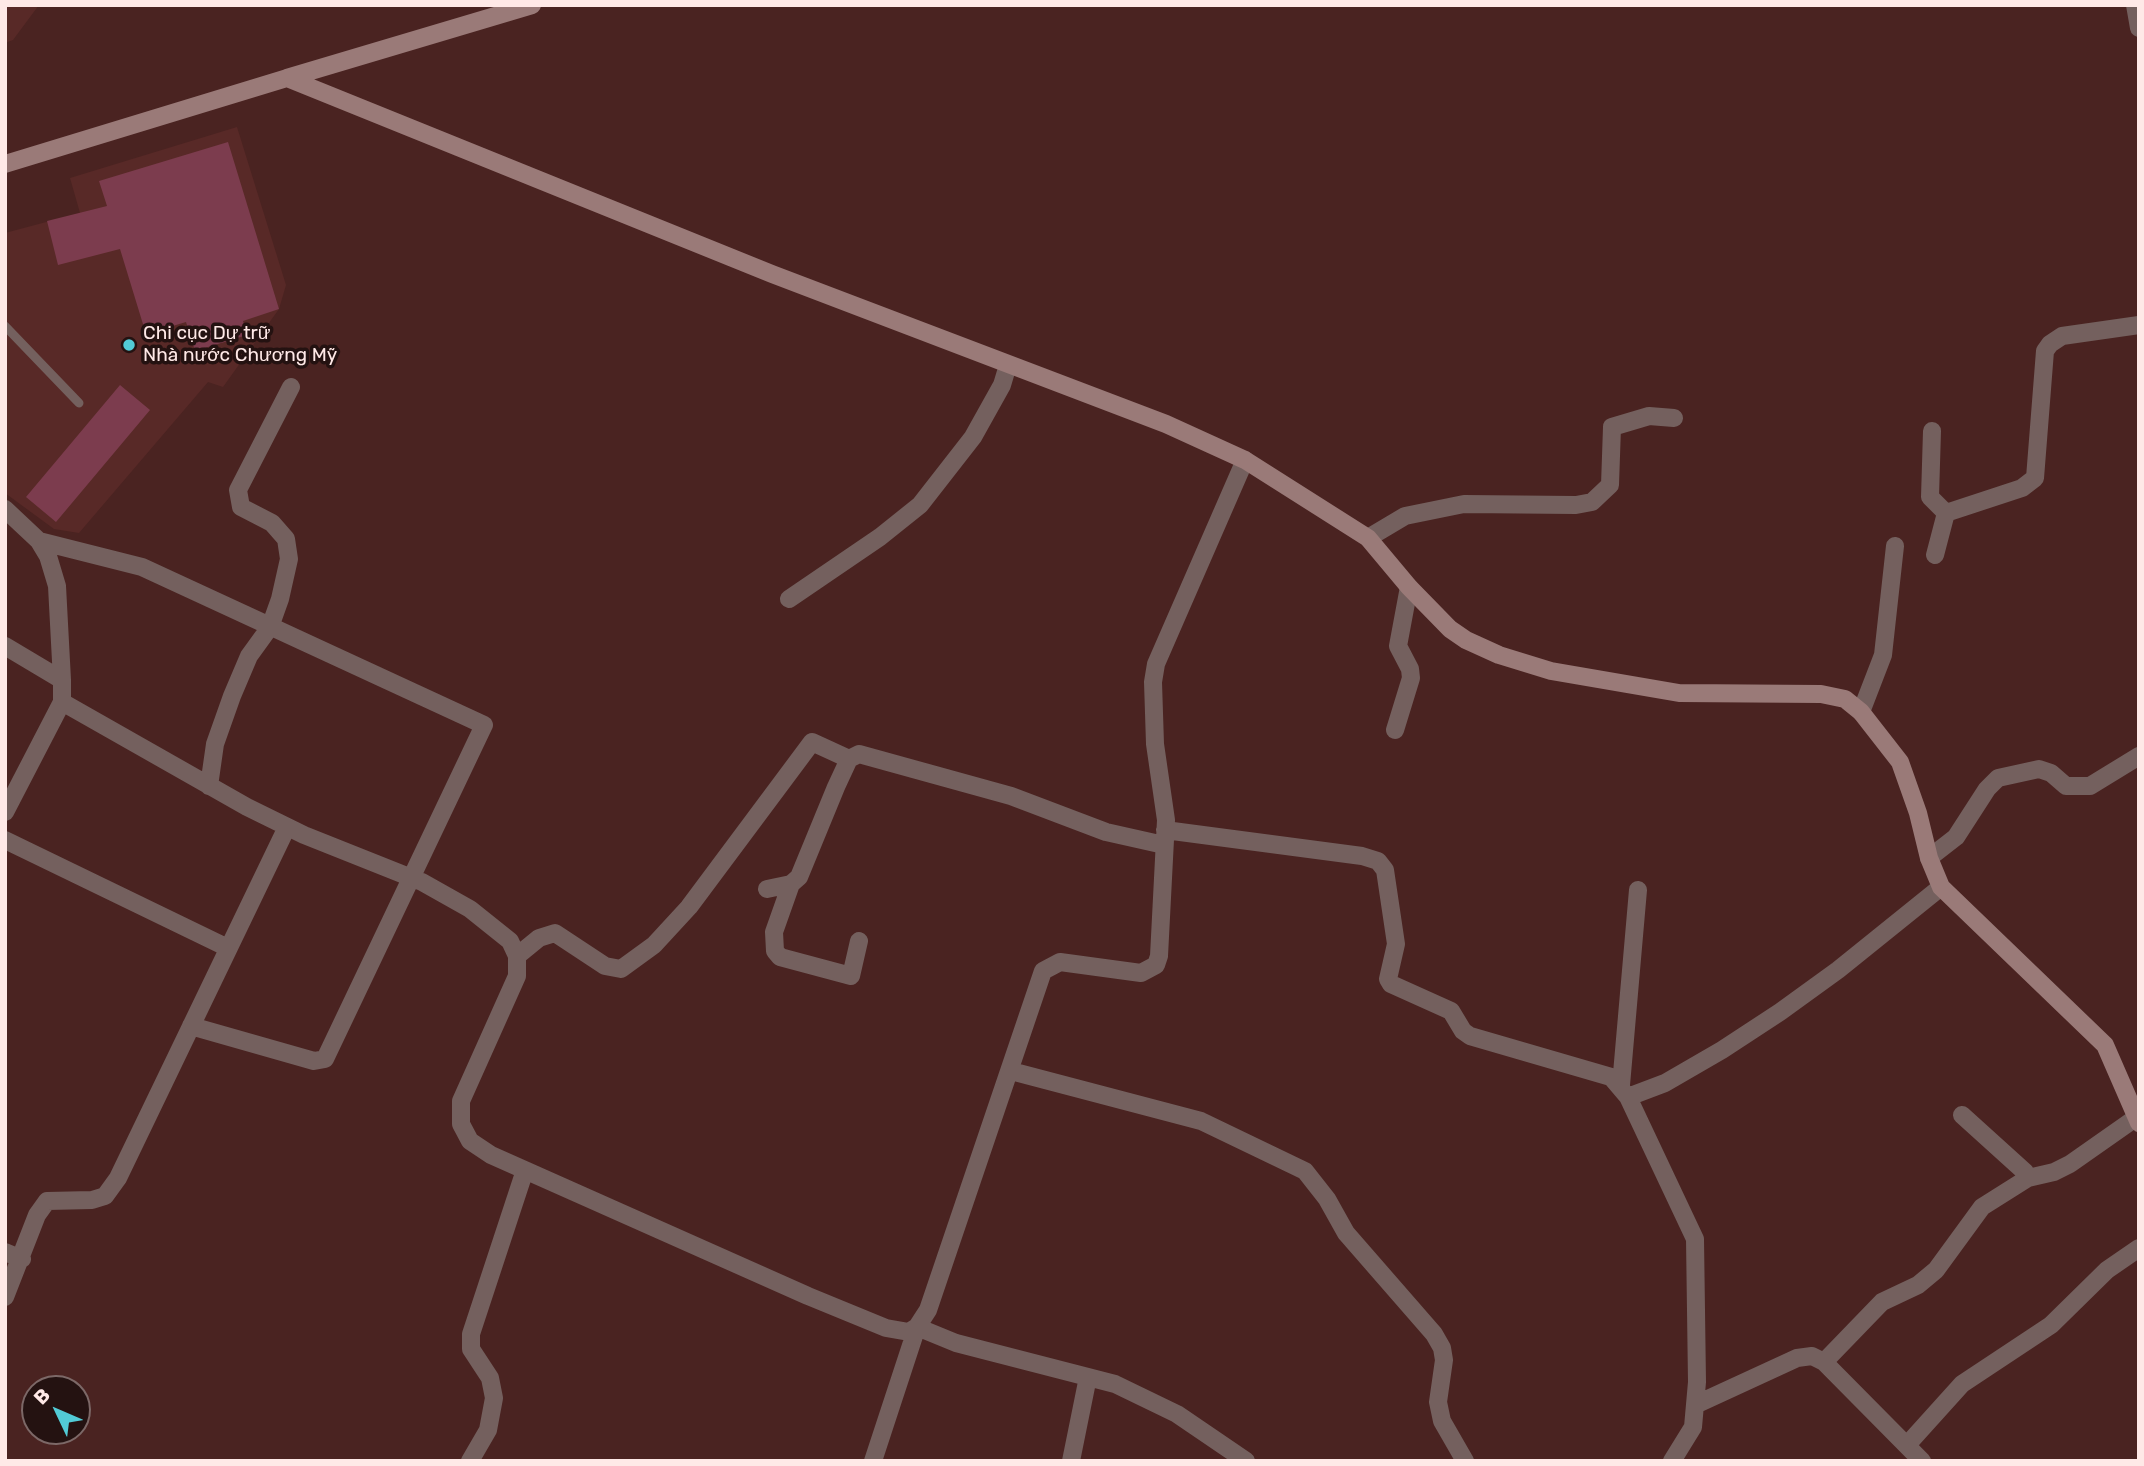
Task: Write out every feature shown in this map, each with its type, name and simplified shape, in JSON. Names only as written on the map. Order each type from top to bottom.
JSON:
[{"type":"main road","points":[[5,164],[532,5]]},
{"type":"main road","points":[[287,78],[1008,365],[1167,424],[1245,460],[1368,538],[1409,587],[1450,629],[1466,640],[1499,655],[1551,671],[1679,693],[1821,694],[1845,699],[1861,712],[1900,762],[1918,813],[1928,858],[1941,887],[2105,1045],[2138,1120]]},
{"type":"street","points":[[2135,5],[2139,29]]},
{"type":"street","points":[[1946,513],[2022,488],[2035,478],[2046,351],[2050,344],[2062,336],[2139,325]]},
{"type":"street","points":[[789,599],[880,537],[919,505],[973,437],[1002,385],[1008,365]]},
{"type":"street","points":[[209,786],[215,744],[232,696],[249,656],[270,627],[281,599],[289,559],[286,539],[272,523],[241,507],[237,490],[291,387]]},
{"type":"street","points":[[1368,538],[1405,516],[1464,504],[1564,505],[1592,502],[1610,485],[1612,427],[1649,416],[1674,418]]},
{"type":"street","points":[[1932,431],[1930,497],[1946,513]]},
{"type":"street","points":[[873,1461],[917,1328],[928,1310],[1037,986],[1047,967],[1060,962],[1141,973],[1156,965],[1159,956],[1164,837],[1155,744],[1153,682],[1156,664],[1245,460]]},
{"type":"street","points":[[5,509],[39,541],[48,556],[57,586],[62,680],[62,702],[5,812]]},
{"type":"street","points":[[1936,555],[1946,513]]},
{"type":"street","points":[[39,541],[142,567],[484,725],[325,1059],[314,1061],[191,1026]]},
{"type":"street","points":[[1861,712],[1883,655],[1895,546]]},
{"type":"street","points":[[1395,730],[1411,678],[1410,669],[1398,646],[1409,587]]},
{"type":"street","points":[[5,646],[62,680]]},
{"type":"street","points":[[62,702],[287,827],[412,878],[470,909],[510,941],[517,956],[517,976],[461,1101],[461,1124],[470,1141],[525,1170],[886,1328],[901,1333],[917,1328],[956,1343],[1115,1384],[1177,1414],[1246,1461]]},
{"type":"street","points":[[517,956],[539,938],[555,933],[605,966],[621,969],[654,945],[689,907],[812,742],[849,760]]},
{"type":"street","points":[[767,889],[791,884],[799,877],[849,760],[854,755],[1011,796],[1106,832],[1362,856],[1378,861],[1385,870],[1396,944],[1388,979],[1391,984],[1451,1011],[1463,1031],[1471,1036],[1611,1077],[1625,1091],[1695,1239],[1693,1427],[1672,1461]]},
{"type":"street","points":[[1928,858],[1956,837],[1987,789],[1998,778],[2039,769],[2050,773],[2066,786],[2090,786],[2139,757]]},
{"type":"street","points":[[5,1297],[13,1256],[47,1201],[92,1200],[105,1196],[118,1178],[287,827]]},
{"type":"street","points":[[5,840],[229,948]]},
{"type":"street","points":[[791,884],[775,932],[775,951],[780,957],[851,976],[859,941]]},
{"type":"street","points":[[1625,1091],[1665,1083],[1722,1051],[1838,970],[1941,887]]},
{"type":"street","points":[[1625,1091],[1638,890]]},
{"type":"street","points":[[1010,1071],[1201,1121],[1305,1171],[1327,1199],[1346,1233],[1434,1334],[1442,1348],[1444,1360],[1438,1402],[1442,1421],[1465,1461]]},
{"type":"street","points":[[1962,1115],[2025,1172],[2028,1178]]},
{"type":"street","points":[[1824,1362],[1882,1302],[1918,1285],[1936,1270],[1982,1207],[2028,1178],[2070,1164],[2138,1120]]},
{"type":"street","points":[[470,1461],[488,1430],[494,1398],[490,1378],[471,1349],[471,1334],[525,1170]]},
{"type":"street","points":[[1907,1445],[1962,1384],[2051,1325],[2107,1270],[2139,1248]]},
{"type":"street","points":[[1695,1405],[1797,1358],[1812,1356],[1824,1362],[1922,1461]]},
{"type":"street","points":[[1072,1461],[1088,1377]]},
{"type":"lane","points":[[5,326],[79,403]]},
{"type":"shaded area","points":[[5,5],[39,5],[13,40],[5,43]]},
{"type":"shaded area","name":"Chi cục Dự trữ Nhà nước Chương Mỹ","points":[[237,127],[286,285],[279,309],[223,387],[208,382],[79,533],[54,529],[5,493],[5,233],[80,213],[70,178]]},
{"type":"building","points":[[228,142],[279,309],[243,321],[247,335],[195,351],[186,322],[146,334],[120,249],[58,265],[47,221],[107,206],[99,181]]},
{"type":"building","points":[[120,385],[150,410],[56,522],[26,497]]},
{"type":"place","name":"Chi cục Dự trữ Nhà nước Chương Mỹ","points":[[129,345]]}]
